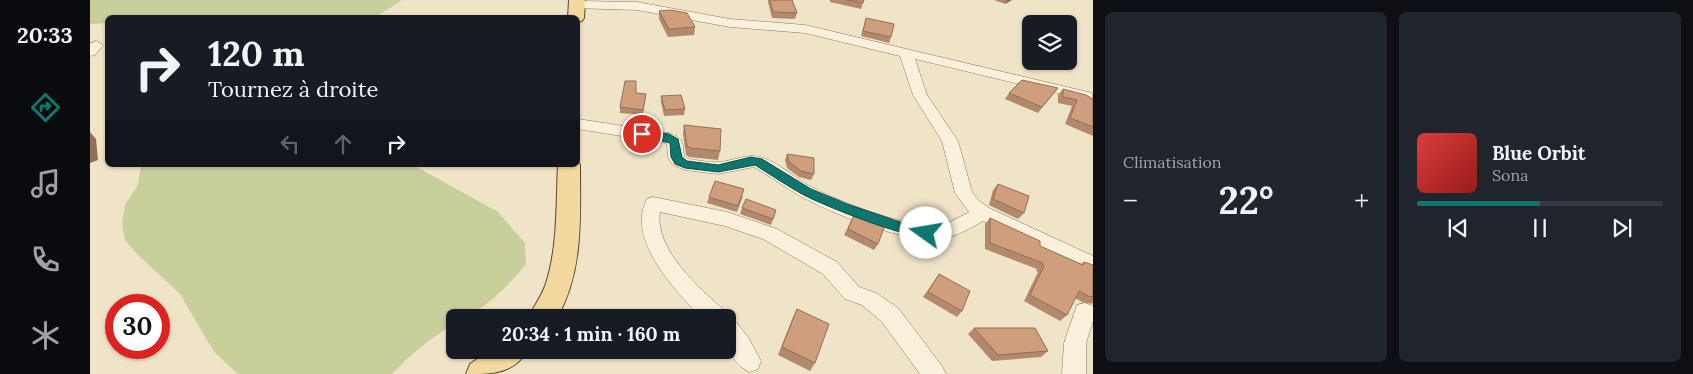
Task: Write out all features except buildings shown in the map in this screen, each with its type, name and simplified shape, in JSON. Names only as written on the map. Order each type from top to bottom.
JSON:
[{"type":"main road","points":[[547,309],[559,286],[564,261],[569,167]]},
{"type":"main road","points":[[480,374],[501,359]]},
{"type":"street","points":[[577,7],[638,6],[730,23],[804,29],[832,34],[1087,96],[1093,101]]},
{"type":"street","points":[[906,53],[920,95],[950,141],[964,192],[972,205],[983,213],[1093,265]]},
{"type":"street","points":[[580,124],[669,138],[675,141],[676,157],[679,162],[685,164],[718,168],[751,161],[758,162],[807,192],[843,207],[905,228],[926,233],[944,232],[983,213]]},
{"type":"street","points":[[707,309],[691,294],[675,274],[655,242],[650,220],[653,204],[727,219],[770,234],[830,268],[852,293],[869,299],[890,315],[934,374]]},
{"type":"street","points":[[1074,374],[1076,343],[1085,312]]},
{"type":"street","points":[[736,339],[740,344],[742,352],[750,361]]},
{"type":"green space","points":[[90,0],[402,0],[379,15],[105,15],[105,23],[90,24]]},
{"type":"green space","points":[[141,167],[417,167],[498,212],[525,243],[526,264],[494,298],[479,309],[446,309],[446,329],[422,346],[392,374],[238,374],[214,352],[180,294],[136,253],[125,240],[122,223],[125,205],[138,185]]},
{"type":"route","points":[[642,134],[669,138],[675,141],[676,157],[679,162],[705,168],[718,168],[751,161],[758,162],[807,192],[843,207],[905,228],[926,233]]}]
